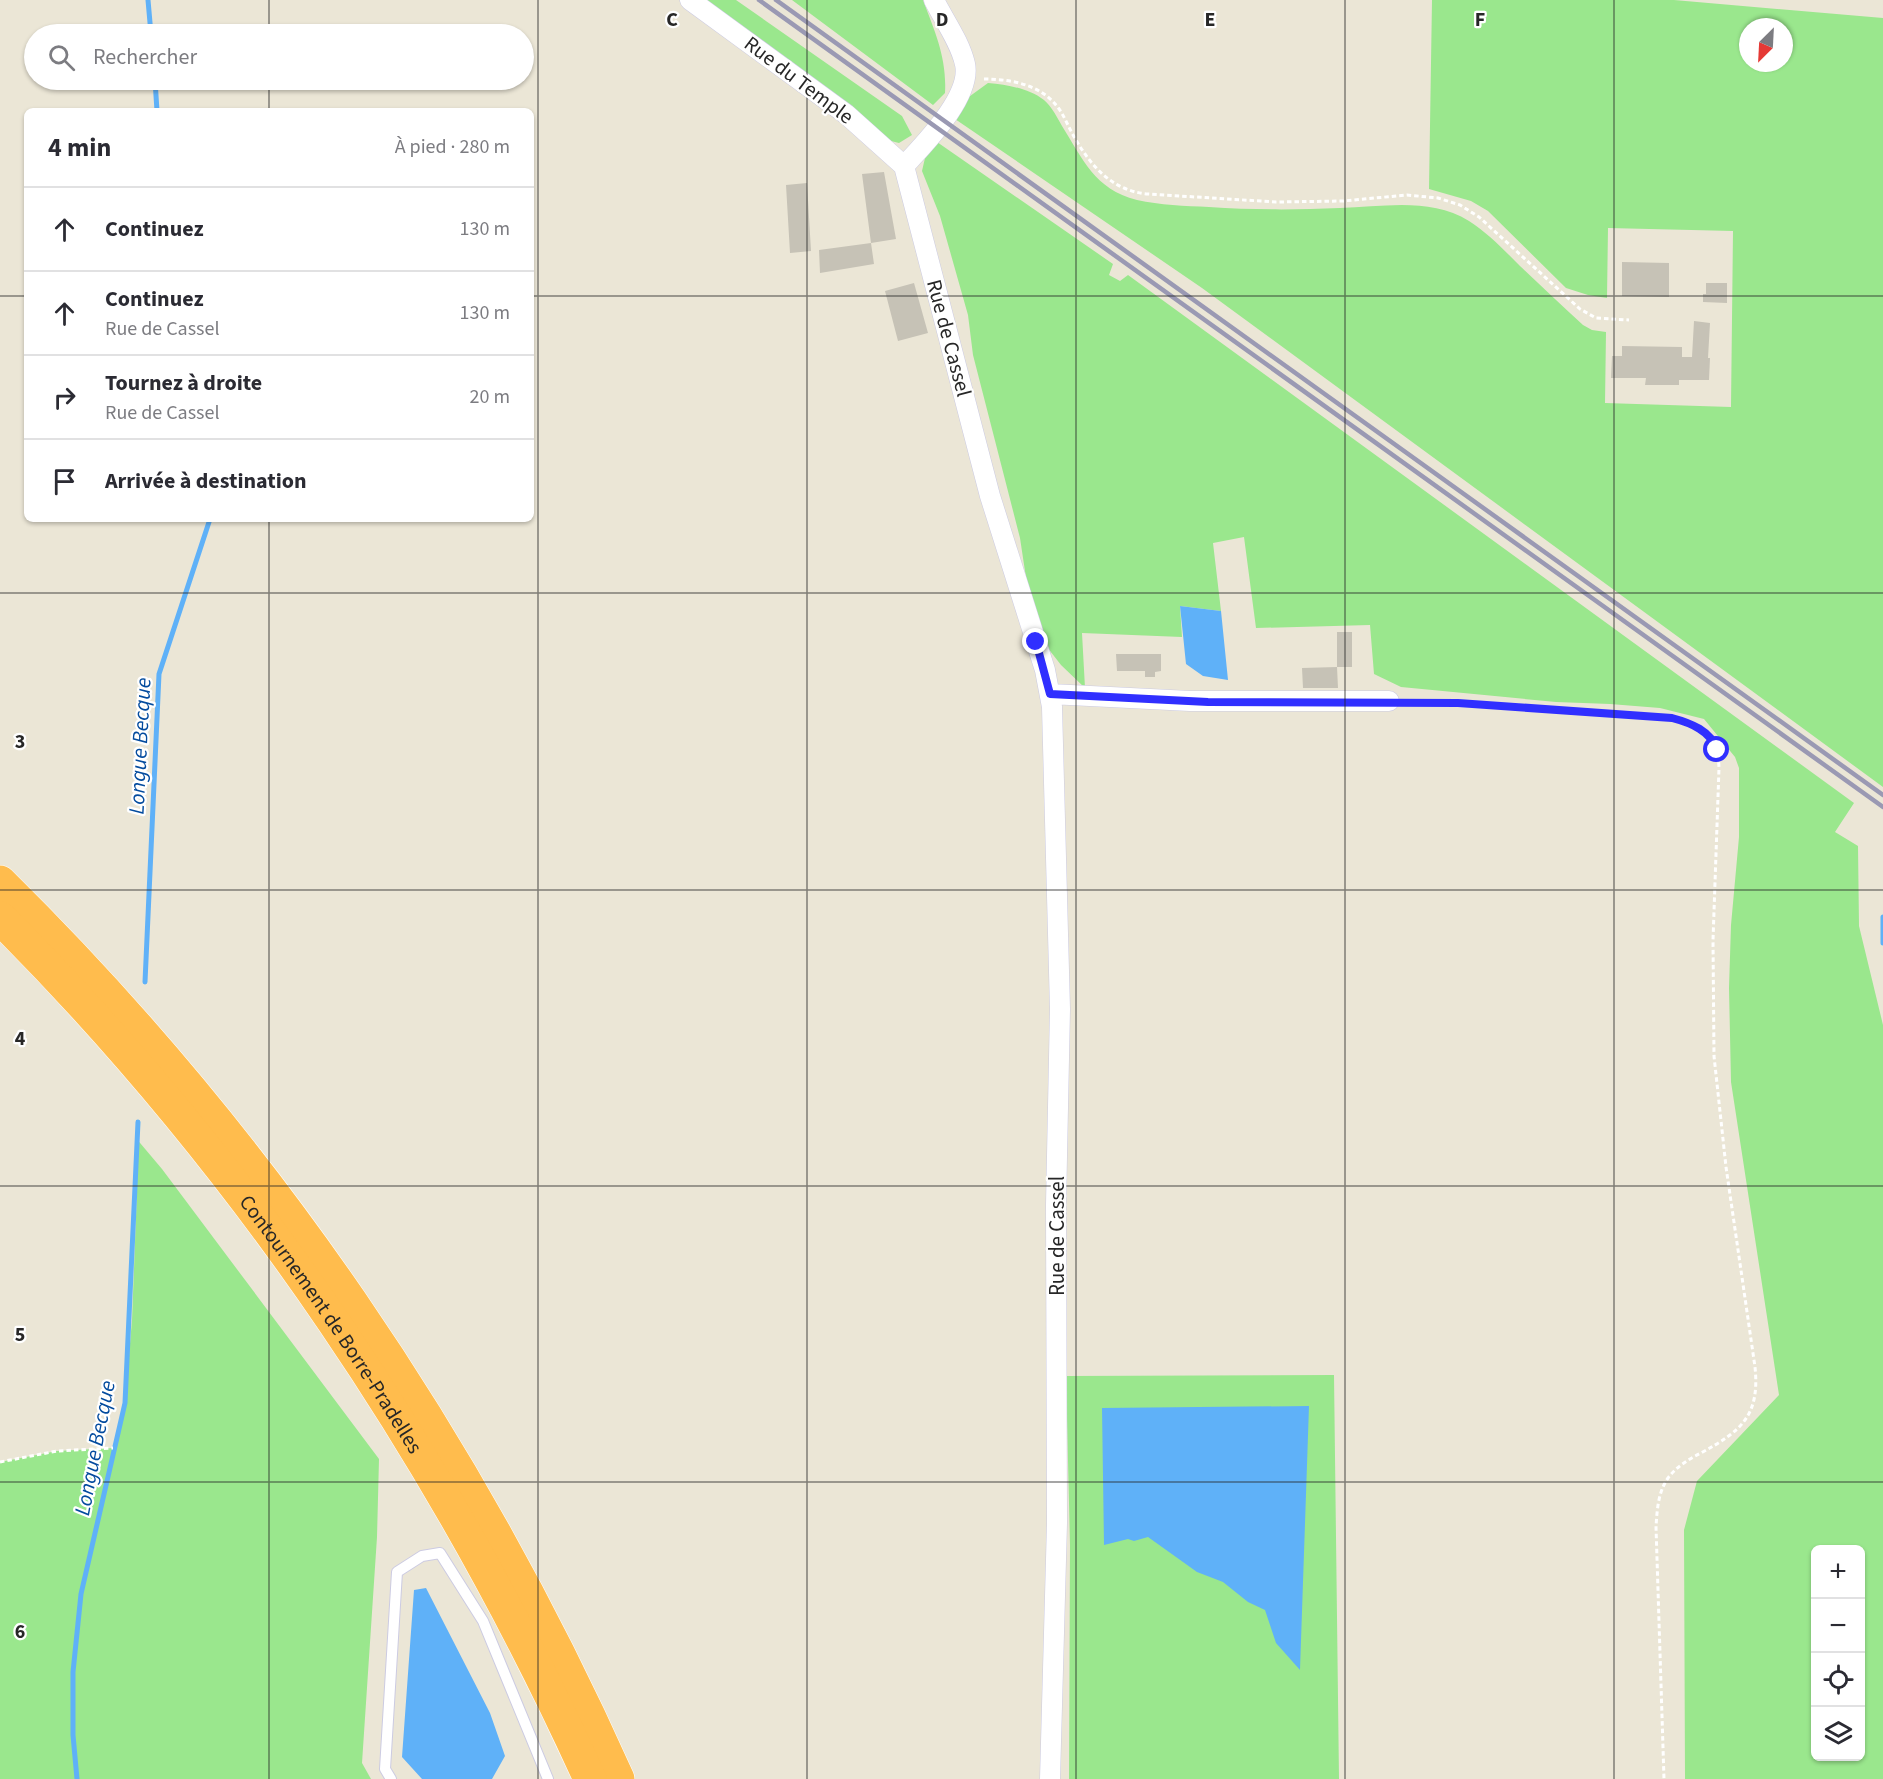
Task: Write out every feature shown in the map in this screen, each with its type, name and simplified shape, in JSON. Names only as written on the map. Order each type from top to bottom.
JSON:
[{"type":"highway","points":[[0,882],[102,988],[193,1092],[292,1218],[359,1312],[446,1448],[503,1547],[562,1659],[618,1779]]},
{"type":"highway","name":"Contournement de Borre-Pradelles","points":[[0,918],[106,1030],[195,1135],[283,1249],[338,1327],[414,1443],[483,1563],[547,1685],[590,1779]]},
{"type":"street","name":"Rue du Temple","points":[[690,0],[846,114],[904,166]]},
{"type":"street","points":[[904,166],[943,120],[959,94],[965,79],[966,70],[962,56],[934,0]]},
{"type":"street","name":"Rue de Cassel","points":[[904,166],[990,496],[1045,670],[1050,694],[1060,1009],[1056,1205],[1057,1522],[1050,1779]]},
{"type":"street","points":[[1050,694],[1208,702],[1389,701]]},
{"type":"lane","points":[[391,1779],[385,1769],[398,1572],[422,1556],[440,1553],[483,1621],[548,1779]]},
{"type":"path","points":[[965,79],[1001,79],[1026,85],[1041,92],[1056,105],[1081,148],[1096,168],[1110,182],[1138,194],[1276,202],[1343,201],[1407,195],[1427,196],[1449,201],[1470,211],[1491,226],[1580,309],[1596,318],[1629,320]]},
{"type":"path","points":[[1389,701],[1495,705],[1672,718],[1703,731],[1715,743],[1717,750],[1719,768],[1714,922],[1714,1056],[1726,1167],[1757,1388],[1753,1407],[1743,1424],[1729,1437],[1687,1460],[1673,1472],[1660,1496],[1656,1527],[1664,1779]]},
{"type":"path","points":[[0,1462],[57,1451],[113,1448]]},
{"type":"green space","points":[[701,0],[736,0],[902,116],[912,135],[899,143],[887,140]]},
{"type":"green space","points":[[792,0],[923,0],[942,57],[945,93],[933,105]]},
{"type":"green space","points":[[1432,0],[1674,0],[1883,18],[1883,787],[1202,288],[955,119],[966,99],[988,83],[1025,90],[1044,100],[1054,112],[1084,161],[1100,180],[1122,195],[1146,202],[1258,209],[1406,205],[1438,209],[1454,214],[1469,221],[1489,236],[1583,325],[1592,330],[1606,332],[1605,403],[1731,407],[1733,231],[1608,228],[1607,298],[1566,288],[1488,211],[1471,201],[1429,189]]},
{"type":"green space","points":[[937,142],[1113,264],[1109,275],[1120,281],[1128,275],[1854,803],[1835,832],[1858,846],[1859,926],[1883,1025],[1883,1779],[1685,1779],[1684,1530],[1697,1481],[1779,1395],[1731,1082],[1729,988],[1731,925],[1739,837],[1739,768],[1735,757],[1704,719],[1660,708],[1556,702],[1401,687],[1374,674],[1370,625],[1256,628],[1244,537],[1213,543],[1221,611],[1180,606],[1182,637],[1082,633],[1085,688],[1061,665],[1047,647],[1028,591],[1020,538],[973,355],[968,315],[940,216],[922,171],[925,158]]},
{"type":"green space","points":[[135,1137],[162,1169],[379,1459],[377,1537],[362,1763],[371,1779],[0,1779],[0,1462],[57,1451],[113,1448],[125,1403],[132,1320],[137,1191]]},
{"type":"green space","points":[[1334,1375],[1339,1779],[1069,1779],[1070,1545],[1066,1376]]},
{"type":"water","points":[[1180,606],[1221,611],[1228,680],[1203,676],[1186,664]]},
{"type":"water","points":[[1309,1406],[1300,1670],[1276,1643],[1265,1610],[1248,1602],[1223,1582],[1197,1572],[1148,1537],[1104,1545],[1102,1408]]},
{"type":"water","points":[[426,1588],[490,1713],[505,1756],[492,1779],[422,1779],[402,1757],[414,1590]]},
{"type":"building","points":[[884,172],[896,239],[871,243],[862,174]]},
{"type":"building","points":[[807,183],[811,251],[790,253],[786,185]]},
{"type":"building","points":[[871,243],[874,264],[820,273],[819,250]]},
{"type":"building","points":[[1622,262],[1669,263],[1669,297],[1622,296]]},
{"type":"building","points":[[914,283],[928,333],[898,341],[885,291]]},
{"type":"building","points":[[1706,283],[1727,283],[1727,303],[1703,302]]},
{"type":"building","points":[[1694,321],[1710,323],[1709,380],[1679,380],[1679,385],[1645,385],[1646,378],[1611,378],[1612,356],[1622,356],[1622,346],[1682,347],[1682,357],[1692,357]]},
{"type":"building","points":[[1337,632],[1352,632],[1352,667],[1337,667]]},
{"type":"building","points":[[1116,654],[1161,654],[1161,671],[1155,672],[1155,677],[1145,677],[1145,671],[1117,671]]},
{"type":"building","points":[[1337,667],[1338,688],[1303,688],[1302,668]]},
{"type":"waterway","name":"Longue Becque","points":[[148,0],[150,24]]},
{"type":"waterway","name":"Longue Becque","points":[[156,90],[157,108]]},
{"type":"waterway","name":"Longue Becque","points":[[145,982],[159,674],[209,522]]},
{"type":"waterway","points":[[1883,917],[1883,943]]},
{"type":"waterway","name":"Longue Becque","points":[[77,1779],[73,1735],[73,1672],[81,1594],[125,1403],[138,1122]]},
{"type":"railway","points":[[759,0],[1883,807]]},
{"type":"railway","points":[[776,0],[1883,795]]},
{"type":"route","points":[[1036,642],[1050,694],[1208,702],[1458,703],[1672,718],[1703,731],[1715,743],[1717,750]]}]
